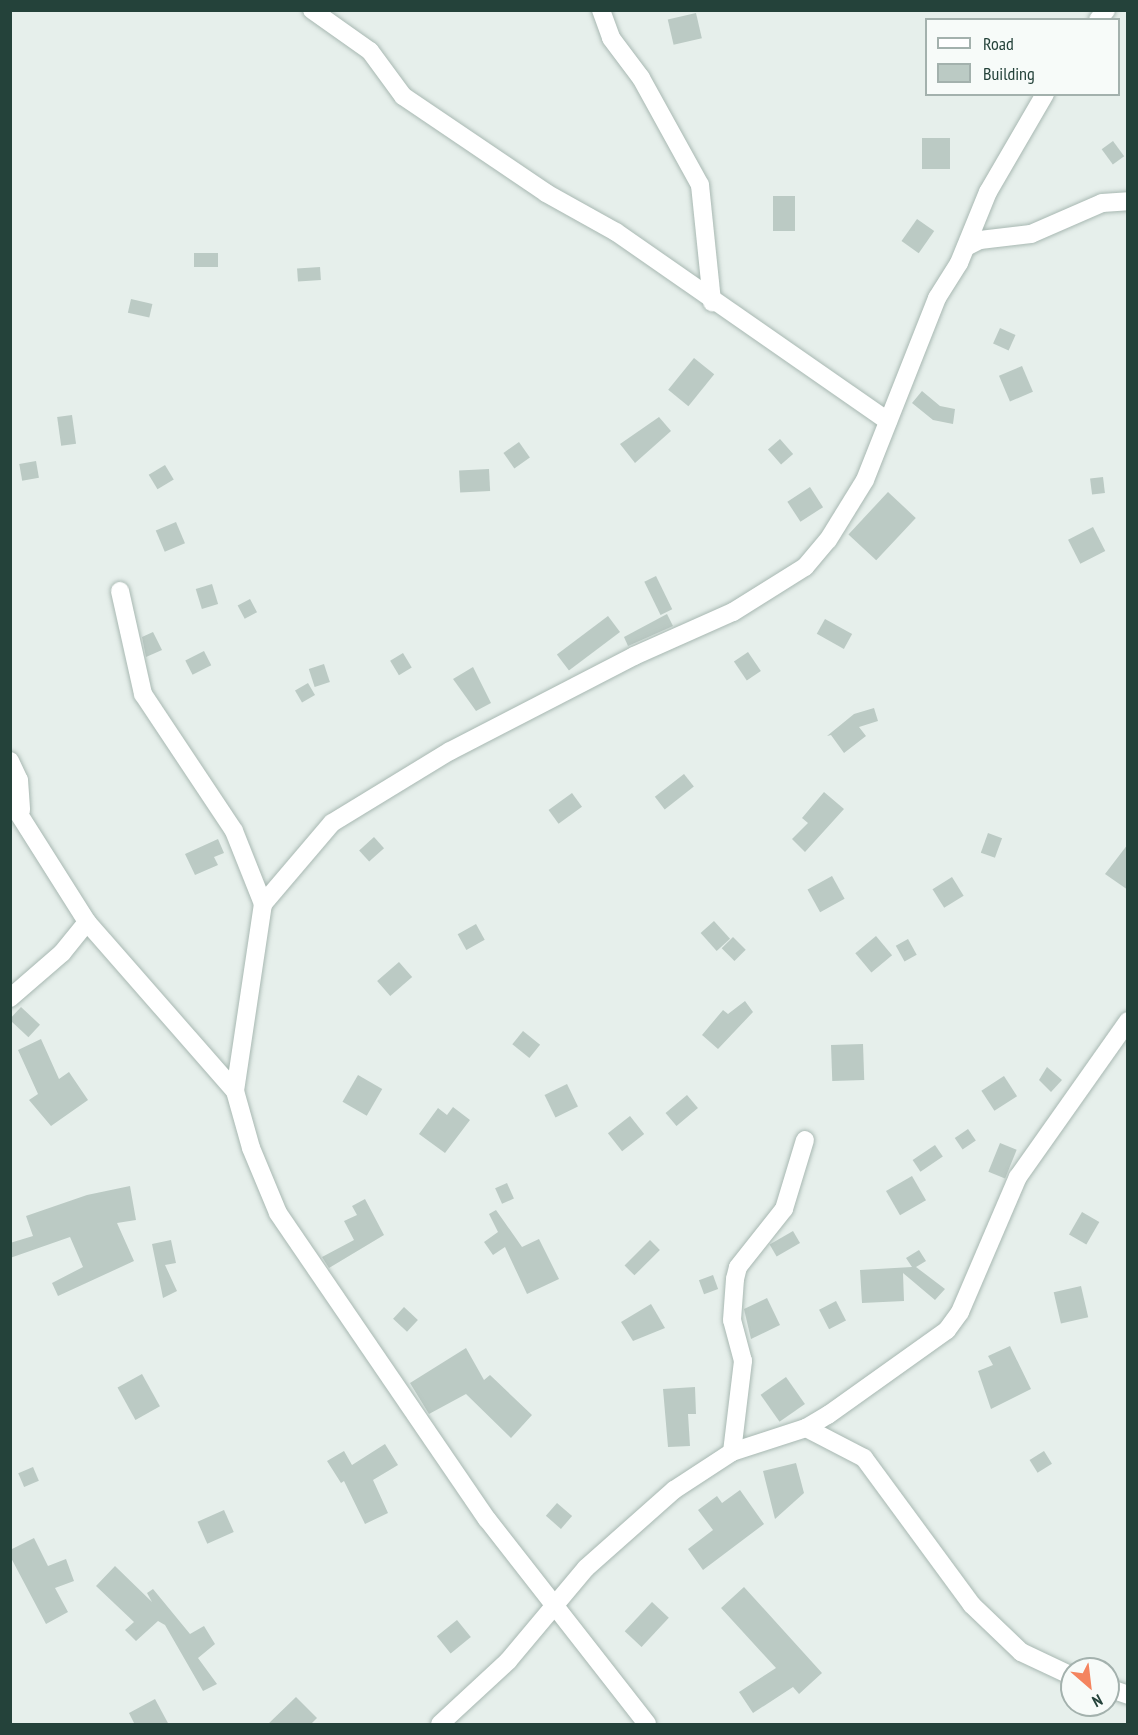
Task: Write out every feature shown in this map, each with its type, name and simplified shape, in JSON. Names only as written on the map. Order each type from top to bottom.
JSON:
[{"type":"street","points":[[312,10],[370,51],[403,96],[546,193],[616,232],[712,302],[888,422]]},
{"type":"street","points":[[601,10],[611,38],[641,78],[700,185],[712,302]]},
{"type":"street","points":[[263,904],[332,823],[348,811],[580,682],[733,612],[805,567],[828,540],[865,480],[937,298],[966,247],[988,192],[1044,96]]},
{"type":"street","points":[[966,247],[980,240],[1031,234],[1102,203],[1128,201]]},
{"type":"street","points":[[120,591],[144,694],[234,831],[263,904],[235,1091],[251,1148],[278,1213],[487,1519],[647,1725]]},
{"type":"street","points":[[10,761],[19,780],[16,805],[87,922],[235,1091]]},
{"type":"street","points":[[10,998],[62,954],[87,922]]},
{"type":"street","points":[[440,1725],[508,1661],[556,1608],[586,1568],[643,1515],[732,1452],[806,1428],[947,1330],[960,1311],[1018,1177],[1128,1021]]},
{"type":"street","points":[[732,1452],[743,1361],[732,1320],[735,1279],[738,1267],[784,1209],[805,1140]]},
{"type":"street","points":[[806,1428],[864,1458],[972,1605],[1021,1652],[1060,1670]]},
{"type":"building","points":[[696,13],[702,38],[674,45],[668,20]]},
{"type":"building","points":[[922,138],[950,138],[950,169],[922,169]]},
{"type":"building","points":[[1113,141],[1124,156],[1113,165],[1102,149]]},
{"type":"building","points":[[773,196],[795,196],[795,231],[773,231]]},
{"type":"building","points":[[917,219],[934,231],[919,253],[902,241]]},
{"type":"building","points":[[194,253],[218,253],[218,267],[194,267]]},
{"type":"building","points":[[320,267],[321,280],[298,282],[297,269]]},
{"type":"building","points":[[131,299],[152,304],[149,318],[128,313]]},
{"type":"building","points":[[1000,328],[1016,335],[1009,350],[993,344]]},
{"type":"building","points":[[694,358],[714,374],[688,406],[668,390]]},
{"type":"building","points":[[1022,366],[1033,392],[1010,402],[999,376]]},
{"type":"building","points":[[922,391],[940,406],[955,409],[953,424],[933,420],[912,403]]},
{"type":"building","points":[[72,415],[76,444],[61,446],[57,417]]},
{"type":"building","points":[[659,417],[671,431],[635,463],[620,444]]},
{"type":"building","points":[[780,439],[793,454],[781,465],[768,449]]},
{"type":"building","points":[[519,442],[530,458],[514,468],[503,453]]},
{"type":"building","points":[[36,461],[39,478],[22,481],[19,464]]},
{"type":"building","points":[[165,465],[174,480],[157,489],[149,475]]},
{"type":"building","points":[[489,469],[490,491],[460,493],[459,471]]},
{"type":"building","points":[[1103,477],[1105,493],[1092,494],[1090,479]]},
{"type":"building","points":[[810,487],[823,507],[800,522],[787,502]]},
{"type":"building","points":[[888,492],[916,518],[876,560],[848,534]]},
{"type":"building","points":[[176,522],[185,543],[165,552],[156,531]]},
{"type":"building","points":[[1093,527],[1105,551],[1080,564],[1068,540]]},
{"type":"building","points":[[656,576],[672,609],[661,615],[644,582]]},
{"type":"building","points":[[212,584],[218,604],[202,609],[196,589]]},
{"type":"building","points":[[250,599],[257,612],[245,619],[238,606]]},
{"type":"building","points":[[667,614],[673,626],[628,646],[624,637]]},
{"type":"building","points":[[608,616],[620,632],[569,670],[557,655]]},
{"type":"building","points":[[825,619],[852,634],[844,649],[817,634]]},
{"type":"building","points":[[153,632],[162,650],[146,657],[142,637]]},
{"type":"building","points":[[204,651],[211,665],[193,675],[185,661]]},
{"type":"building","points":[[748,652],[761,671],[747,681],[734,662]]},
{"type":"building","points":[[403,653],[412,668],[399,675],[390,661]]},
{"type":"building","points":[[324,664],[330,682],[315,687],[309,669]]},
{"type":"building","points":[[473,667],[491,703],[476,711],[453,679]]},
{"type":"building","points":[[308,683],[315,695],[302,703],[295,690]]},
{"type":"building","points":[[874,708],[878,721],[859,727],[866,736],[844,753],[831,735],[827,736],[854,714]]},
{"type":"building","points":[[684,774],[694,787],[665,809],[655,797]]},
{"type":"building","points":[[824,792],[844,809],[805,852],[792,839],[808,823],[802,818]]},
{"type":"building","points":[[572,793],[582,807],[559,824],[549,810]]},
{"type":"building","points":[[988,833],[1002,838],[995,858],[981,853]]},
{"type":"building","points":[[374,837],[384,848],[369,862],[359,850]]},
{"type":"building","points":[[218,839],[224,853],[214,857],[218,865],[195,875],[185,854]]},
{"type":"building","points":[[1128,844],[1128,890],[1105,874]]},
{"type":"building","points":[[832,876],[845,899],[820,912],[808,890]]},
{"type":"building","points":[[952,877],[964,896],[944,908],[932,889]]},
{"type":"building","points":[[714,921],[730,939],[717,951],[701,933]]},
{"type":"building","points":[[476,924],[485,940],[466,950],[458,934]]},
{"type":"building","points":[[876,936],[892,955],[871,973],[855,953]]},
{"type":"building","points":[[733,937],[746,950],[734,961],[722,948]]},
{"type":"building","points":[[908,939],[917,955],[904,962],[896,946]]},
{"type":"building","points":[[399,962],[412,977],[390,996],[377,981]]},
{"type":"building","points":[[745,1001],[753,1012],[718,1049],[702,1035],[723,1010],[728,1014]]},
{"type":"building","points":[[21,1007],[40,1025],[28,1037],[10,1020]]},
{"type":"building","points":[[523,1031],[540,1045],[529,1058],[512,1044]]},
{"type":"building","points":[[41,1039],[59,1079],[69,1072],[88,1100],[51,1126],[29,1100],[38,1094],[18,1050]]},
{"type":"building","points":[[863,1044],[864,1080],[832,1081],[831,1045]]},
{"type":"building","points":[[1047,1067],[1062,1080],[1051,1092],[1039,1080]]},
{"type":"building","points":[[358,1075],[382,1089],[367,1116],[342,1102]]},
{"type":"building","points":[[1004,1076],[1017,1096],[994,1111],[981,1091]]},
{"type":"building","points":[[567,1084],[578,1106],[555,1117],[545,1095]]},
{"type":"building","points":[[687,1095],[698,1108],[676,1126],[666,1113]]},
{"type":"building","points":[[453,1107],[470,1120],[445,1153],[419,1134],[438,1108],[447,1115]]},
{"type":"building","points":[[630,1116],[644,1134],[622,1151],[608,1133]]},
{"type":"building","points":[[968,1129],[976,1141],[963,1150],[955,1138]]},
{"type":"building","points":[[1000,1143],[1017,1150],[1005,1178],[988,1172]]},
{"type":"building","points":[[935,1145],[943,1157],[920,1172],[913,1160]]},
{"type":"building","points":[[912,1176],[926,1200],[900,1215],[886,1191]]},
{"type":"building","points":[[507,1183],[514,1199],[502,1204],[495,1188]]},
{"type":"building","points":[[130,1186],[136,1220],[117,1223],[134,1261],[58,1296],[52,1283],[83,1267],[70,1237],[10,1258],[10,1243],[33,1236],[26,1216],[87,1195]]},
{"type":"building","points":[[365,1199],[384,1235],[329,1268],[322,1257],[354,1240],[344,1221],[357,1215],[352,1206]]},
{"type":"building","points":[[496,1210],[522,1247],[539,1239],[559,1279],[527,1294],[505,1247],[493,1255],[484,1242],[498,1232],[489,1214]]},
{"type":"building","points":[[1082,1212],[1099,1222],[1086,1245],[1069,1235]]},
{"type":"building","points":[[793,1231],[800,1243],[777,1257],[770,1244]]},
{"type":"building","points":[[171,1240],[176,1263],[165,1265],[177,1291],[163,1298],[152,1244]]},
{"type":"building","points":[[650,1240],[660,1250],[634,1275],[625,1265]]},
{"type":"building","points":[[919,1250],[926,1261],[916,1267],[945,1289],[935,1300],[903,1273],[904,1301],[862,1303],[860,1270],[912,1267],[906,1258]]},
{"type":"building","points":[[713,1275],[718,1289],[704,1294],[699,1280]]},
{"type":"building","points":[[1081,1286],[1088,1317],[1061,1323],[1054,1292]]},
{"type":"building","points":[[767,1298],[780,1325],[751,1339],[744,1309]]},
{"type":"building","points":[[836,1301],[846,1321],[829,1329],[819,1310]]},
{"type":"building","points":[[651,1304],[665,1328],[633,1341],[621,1322]]},
{"type":"building","points":[[404,1307],[418,1320],[407,1332],[393,1319]]},
{"type":"building","points":[[1010,1346],[1031,1389],[991,1409],[978,1371],[993,1365],[988,1356]]},
{"type":"building","points":[[466,1348],[484,1380],[490,1375],[532,1415],[511,1438],[466,1394],[429,1414],[410,1383]]},
{"type":"building","points":[[142,1374],[160,1406],[135,1420],[118,1388]]},
{"type":"building","points":[[786,1377],[805,1404],[780,1422],[761,1395]]},
{"type":"building","points":[[695,1387],[696,1414],[688,1414],[690,1446],[668,1447],[663,1389]]},
{"type":"building","points":[[385,1444],[398,1465],[373,1480],[388,1513],[365,1524],[344,1481],[341,1483],[327,1461],[344,1451],[352,1465]]},
{"type":"building","points":[[1044,1451],[1052,1464],[1038,1473],[1030,1460]]},
{"type":"building","points":[[796,1463],[804,1493],[775,1519],[763,1471]]},
{"type":"building","points":[[33,1467],[39,1481],[24,1487],[18,1473]]},
{"type":"building","points":[[740,1490],[764,1524],[703,1570],[688,1549],[713,1530],[698,1510],[717,1496],[722,1503]]},
{"type":"building","points":[[557,1503],[572,1516],[561,1529],[546,1516]]},
{"type":"building","points":[[224,1510],[234,1532],[207,1544],[198,1522]]},
{"type":"building","points":[[34,1538],[48,1566],[66,1559],[74,1581],[55,1588],[68,1612],[46,1624],[10,1556],[10,1550]]},
{"type":"building","points":[[115,1566],[152,1602],[147,1593],[153,1589],[190,1634],[204,1626],[215,1644],[198,1658],[217,1684],[203,1691],[165,1625],[158,1621],[136,1641],[125,1630],[134,1622],[96,1586]]},
{"type":"building","points":[[744,1587],[822,1673],[799,1694],[793,1687],[753,1713],[739,1692],[776,1668],[721,1608]]},
{"type":"building","points":[[652,1602],[669,1618],[642,1647],[625,1631]]},
{"type":"building","points":[[457,1620],[471,1637],[451,1653],[437,1636]]},
{"type":"building","points":[[296,1697],[317,1718],[310,1725],[267,1725]]},
{"type":"building","points":[[155,1699],[169,1725],[135,1725],[129,1713]]}]
